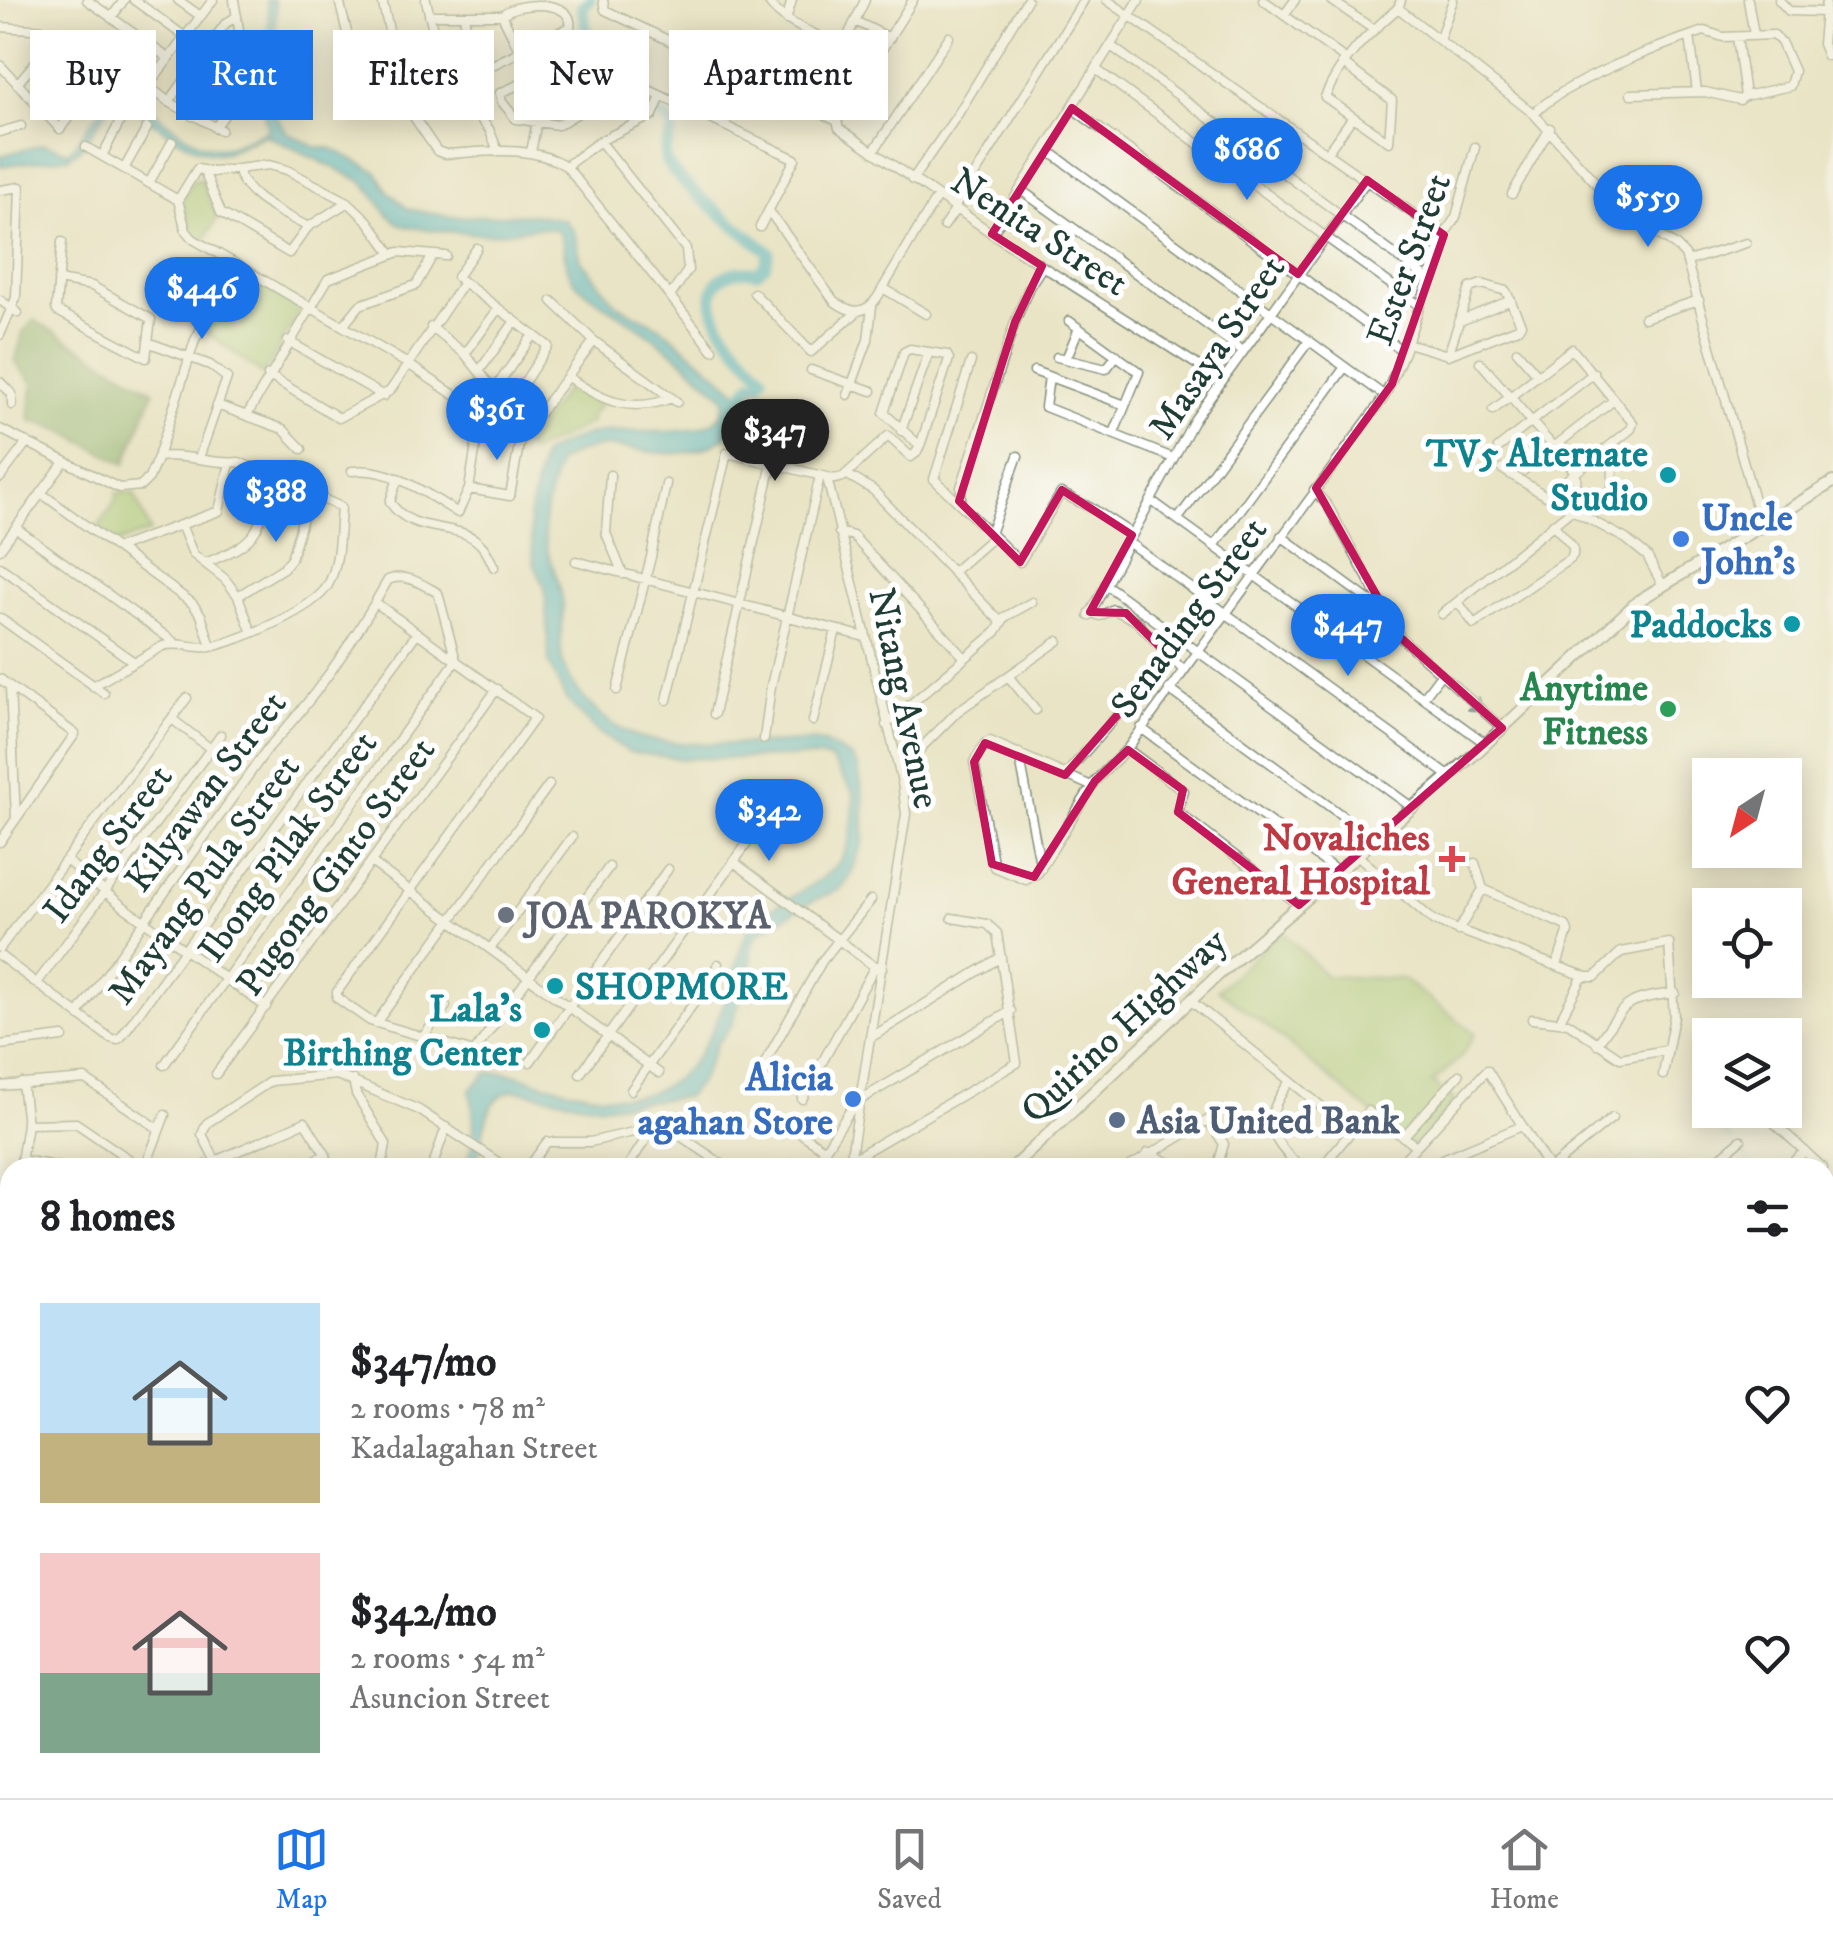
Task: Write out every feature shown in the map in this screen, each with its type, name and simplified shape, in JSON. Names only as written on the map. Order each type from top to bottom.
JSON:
[{"type":"main road","name":"Quirino Highway","points":[[1023,1158],[1191,1000],[1449,776],[1615,621],[1712,550],[1833,482]]},
{"type":"street","points":[[87,0],[129,30]]},
{"type":"street","points":[[111,18],[124,0]]},
{"type":"street","points":[[134,0],[176,30]]},
{"type":"street","points":[[178,0],[199,16]]},
{"type":"street","points":[[188,30],[213,0]]},
{"type":"street","points":[[234,0],[239,30]]},
{"type":"street","points":[[339,0],[346,30]]},
{"type":"street","points":[[382,0],[389,30]]},
{"type":"street","points":[[426,0],[444,77],[489,130],[498,151]]},
{"type":"street","name":"Nenita Street","points":[[603,0],[606,10],[837,121],[839,128],[936,197],[1221,380]]},
{"type":"street","points":[[767,0],[786,20],[842,44],[865,0]]},
{"type":"street","points":[[786,20],[792,0]]},
{"type":"street","points":[[837,121],[913,0]]},
{"type":"street","points":[[912,180],[958,114],[1027,0]]},
{"type":"street","points":[[944,226],[1084,0]]},
{"type":"street","points":[[1107,0],[1444,235]]},
{"type":"street","points":[[992,234],[1139,0]]},
{"type":"street","points":[[1262,0],[1344,61],[1393,102],[1389,142],[1325,97],[1344,61],[1399,4],[1438,40],[1550,128],[1620,210],[1675,245],[1688,261],[1761,524]]},
{"type":"street","points":[[1284,16],[1296,0]]},
{"type":"street","points":[[1332,0],[1373,30]]},
{"type":"street","points":[[1438,40],[1453,0]]},
{"type":"street","points":[[1748,0],[1754,35]]},
{"type":"street","points":[[1778,0],[1790,11],[1824,12]]},
{"type":"street","points":[[1826,0],[1822,44],[1827,56]]},
{"type":"street","points":[[429,15],[502,15],[525,2],[546,2],[572,19],[570,27],[564,30]]},
{"type":"street","points":[[502,15],[514,39]]},
{"type":"street","points":[[170,102],[225,24],[237,16]]},
{"type":"street","points":[[464,16],[474,69],[478,72],[514,54]]},
{"type":"street","points":[[856,21],[890,38]]},
{"type":"street","points":[[0,27],[34,30]]},
{"type":"street","points":[[1534,114],[1578,85],[1707,31],[1723,37],[1774,35],[1794,71],[1790,86],[1737,100],[1697,92],[1631,94]]},
{"type":"street","points":[[1690,36],[1697,92]]},
{"type":"street","points":[[1737,36],[1744,96]]},
{"type":"street","points":[[873,152],[950,37]]},
{"type":"street","points":[[1112,46],[1428,278]]},
{"type":"street","points":[[176,47],[148,86],[176,106]]},
{"type":"street","points":[[156,49],[168,58]]},
{"type":"street","points":[[0,65],[30,99]]},
{"type":"street","points":[[16,84],[30,68]]},
{"type":"street","points":[[1097,70],[1419,306]]},
{"type":"street","points":[[514,87],[499,97],[514,116]]},
{"type":"street","points":[[649,91],[795,160],[760,227]]},
{"type":"street","points":[[566,166],[600,141],[654,112],[661,96]]},
{"type":"street","points":[[1072,108],[1406,348],[1448,355],[1520,327],[1511,300],[1501,288],[1473,285],[1448,355]]},
{"type":"street","points":[[1328,153],[1352,118]]},
{"type":"street","points":[[0,120],[3,131],[20,126]]},
{"type":"street","points":[[102,156],[121,120]]},
{"type":"street","points":[[200,120],[218,129],[224,120]]},
{"type":"street","points":[[416,120],[440,154],[531,152],[552,157],[566,166],[713,350]]},
{"type":"street","points":[[520,120],[558,125],[566,120]]},
{"type":"street","points":[[531,152],[539,120]]},
{"type":"street","points":[[124,169],[146,128]]},
{"type":"street","points":[[1512,194],[1550,128]]},
{"type":"street","points":[[600,141],[686,249],[688,270],[671,295]]},
{"type":"street","points":[[149,184],[172,142]]},
{"type":"street","points":[[86,146],[178,200],[190,237],[408,364],[520,439]]},
{"type":"street","name":"Ester Street","points":[[1387,393],[1444,235],[1456,217],[1475,146]]},
{"type":"street","points":[[1046,149],[1344,367],[1387,393]]},
{"type":"street","points":[[200,170],[275,166],[348,202],[392,254]]},
{"type":"street","points":[[178,200],[200,170]]},
{"type":"street","points":[[200,170],[221,212],[289,253],[308,227],[348,202]]},
{"type":"street","points":[[238,170],[242,184],[251,193],[308,227]]},
{"type":"street","name":"Masaya Street","points":[[1169,656],[1128,614],[1113,609],[1100,616],[1089,614],[1152,500],[1170,457],[1221,380],[1367,180]]},
{"type":"street","points":[[0,190],[20,186],[15,311],[0,335]]},
{"type":"street","points":[[1021,190],[1243,351]]},
{"type":"street","points":[[848,394],[868,340],[872,306],[936,197]]},
{"type":"street","points":[[769,211],[834,301],[858,312]]},
{"type":"street","points":[[58,280],[92,286],[148,316],[153,324],[148,353],[142,357],[58,311],[58,280],[62,242]]},
{"type":"street","points":[[1688,261],[1746,243]]},
{"type":"street","points":[[431,327],[466,354],[510,404],[548,346],[456,275],[477,248]]},
{"type":"street","points":[[247,415],[328,279],[392,254],[446,256]]},
{"type":"street","points":[[343,326],[360,305],[416,285],[432,257]]},
{"type":"street","points":[[0,429],[119,488],[130,489],[146,482],[158,458],[205,317],[235,264]]},
{"type":"street","points":[[960,505],[960,487],[1016,322],[1042,267]]},
{"type":"street","points":[[268,375],[339,418],[384,396],[464,282]]},
{"type":"street","points":[[883,288],[926,314]]},
{"type":"street","points":[[754,294],[811,352],[858,312],[872,306]]},
{"type":"street","points":[[0,300],[15,311]]},
{"type":"street","points":[[1458,322],[1511,300]]},
{"type":"street","points":[[1644,318],[1699,300]]},
{"type":"street","points":[[552,301],[594,341],[674,400],[640,407],[614,404],[568,377]]},
{"type":"street","points":[[466,354],[498,308]]},
{"type":"street","points":[[480,370],[515,321]]},
{"type":"street","points":[[1069,321],[1139,372],[1114,433]]},
{"type":"street","points":[[1079,328],[1062,358],[1106,369],[1117,354]]},
{"type":"street","points":[[494,390],[533,335]]},
{"type":"street","points":[[1178,519],[1308,340]]},
{"type":"street","points":[[288,341],[384,396]]},
{"type":"street","points":[[469,488],[510,496],[520,439],[594,341]]},
{"type":"street","points":[[150,343],[210,365],[227,378],[198,458]]},
{"type":"street","points":[[666,700],[727,453],[839,479],[888,436],[908,456],[914,455],[920,446],[950,360],[946,354],[910,349],[904,352],[884,412],[920,446]]},
{"type":"street","points":[[1493,410],[1572,349],[1633,426],[1546,496]]},
{"type":"street","points":[[1517,351],[1537,374]]},
{"type":"street","points":[[902,431],[928,352]]},
{"type":"street","points":[[971,361],[932,476],[1020,562],[1058,496],[1064,493],[1449,776]]},
{"type":"street","points":[[1442,614],[1572,509],[1577,497],[1576,473],[1480,362]]},
{"type":"street","points":[[1214,546],[1344,367]]},
{"type":"street","points":[[811,370],[872,392]]},
{"type":"street","points":[[1034,372],[1125,405]]},
{"type":"street","points":[[1498,448],[1594,373]]},
{"type":"street","points":[[1049,377],[1044,408],[1170,457]]},
{"type":"street","points":[[0,382],[12,394],[12,405]]},
{"type":"street","name":"Senading Street","points":[[1019,754],[987,741],[974,762],[992,864],[1000,872],[1026,880],[1041,869],[1091,786],[1126,749],[1387,393]]},
{"type":"street","points":[[1523,471],[1614,400]]},
{"type":"street","points":[[217,405],[283,429],[302,449]]},
{"type":"street","points":[[352,471],[364,469],[398,478],[458,512],[469,488],[480,414]]},
{"type":"street","points":[[0,478],[27,442]]},
{"type":"street","points":[[1607,449],[1613,466],[1612,491]]},
{"type":"street","points":[[954,572],[991,536],[1018,456]]},
{"type":"street","points":[[93,686],[163,646],[210,646],[252,633],[282,619],[327,587],[338,546],[342,508],[239,462],[158,458]]},
{"type":"street","points":[[0,549],[65,461]]},
{"type":"street","points":[[117,548],[219,511],[230,463]]},
{"type":"street","points":[[714,714],[772,464]]},
{"type":"street","points":[[1502,469],[1642,551],[1662,584]]},
{"type":"street","points":[[846,474],[873,490],[1001,622]]},
{"type":"street","points":[[205,563],[251,540],[259,525],[271,475]]},
{"type":"street","points":[[610,475],[606,533],[623,574]]},
{"type":"street","points":[[764,739],[771,686],[824,477]]},
{"type":"street","name":"Nitang Avenue","points":[[824,477],[899,770],[906,824],[879,967],[851,1158]]},
{"type":"street","points":[[398,478],[390,502],[396,511],[412,522],[465,534],[482,544],[494,567]]},
{"type":"street","points":[[617,690],[666,484]]},
{"type":"street","points":[[1314,490],[1328,506],[1400,638],[1502,728]]},
{"type":"street","points":[[42,493],[197,609],[210,646]]},
{"type":"street","points":[[238,596],[290,560],[310,493]]},
{"type":"street","points":[[1152,500],[1485,743]]},
{"type":"street","points":[[1458,602],[1474,624],[1570,560],[1573,547],[1553,524]]},
{"type":"street","points":[[182,527],[194,554],[225,579],[238,596],[252,633]]},
{"type":"street","points":[[16,528],[176,643]]},
{"type":"street","points":[[839,532],[853,536],[965,658]]},
{"type":"street","points":[[1281,536],[1385,613]]},
{"type":"street","points":[[576,561],[865,638]]},
{"type":"street","points":[[0,567],[134,662]]},
{"type":"street","points":[[456,661],[438,593],[413,580],[388,580],[376,602],[417,633],[456,661],[497,689],[535,718],[335,995],[366,1019],[474,1052],[609,867]]},
{"type":"street","points":[[1105,584],[1413,808]]},
{"type":"street","name":"Kilyawan Street","points":[[78,1014],[376,602]]},
{"type":"street","points":[[886,725],[996,632],[1008,615],[1032,602]]},
{"type":"street","points":[[0,618],[104,694]]},
{"type":"street","points":[[813,720],[836,630]]},
{"type":"street","name":"Mayang Pula Street","points":[[0,955],[116,1040],[417,633]]},
{"type":"street","points":[[899,770],[948,720],[1058,641]]},
{"type":"street","points":[[1065,775],[1169,656],[1184,670]]},
{"type":"street","name":"Ibong Pilak Street","points":[[164,1065],[456,661]]},
{"type":"street","points":[[1424,698],[1441,674]]},
{"type":"street","points":[[1008,676],[1036,710]]},
{"type":"street","points":[[0,679],[75,734],[0,842]]},
{"type":"street","points":[[10,686],[16,819]]},
{"type":"street","name":"Pugong Ginto Street","points":[[216,1074],[497,689]]},
{"type":"street","points":[[1169,689],[1374,839]]},
{"type":"street","points":[[0,955],[126,776],[187,698]]},
{"type":"street","points":[[172,718],[211,749]]},
{"type":"street","points":[[1141,728],[1337,871]]},
{"type":"street","name":"Idang Street","points":[[38,983],[221,735]]},
{"type":"street","points":[[1126,749],[1184,791],[1178,812],[1299,905]]},
{"type":"street","points":[[1019,754],[1091,786]]},
{"type":"street","points":[[1019,754],[1041,869]]},
{"type":"street","points":[[376,1022],[549,785]]},
{"type":"street","points":[[580,1074],[783,794]]},
{"type":"street","points":[[490,950],[572,837]]},
{"type":"street","points":[[1357,855],[1434,921],[1583,976],[1594,977],[1621,952],[1670,943],[1675,993],[1663,1076]]},
{"type":"street","points":[[66,861],[266,1007]]},
{"type":"street","points":[[371,862],[659,1073]]},
{"type":"street","points":[[734,862],[879,967],[802,1098]]},
{"type":"street","points":[[1458,931],[1483,888],[1476,862]]},
{"type":"street","points":[[530,1062],[668,869]]},
{"type":"street","points":[[1483,888],[1566,926],[1568,932],[1557,965]]},
{"type":"street","points":[[759,1073],[817,969],[871,900]]},
{"type":"street","points":[[860,1158],[1017,1063],[998,933],[993,927],[952,918]]},
{"type":"street","points":[[870,1038],[1001,957]]},
{"type":"street","points":[[631,1090],[718,964]]},
{"type":"street","points":[[1560,1020],[1583,976]]},
{"type":"street","points":[[1597,1044],[1626,1004],[1635,998],[1675,993]]},
{"type":"street","points":[[1191,1000],[1352,1131]]},
{"type":"street","points":[[422,1037],[446,1006]]},
{"type":"street","points":[[820,1158],[846,1114],[860,1100],[1010,1011]]},
{"type":"street","points":[[1532,1019],[1560,1020],[1620,1058],[1667,1050]]},
{"type":"street","points":[[0,1045],[63,1036]]},
{"type":"street","points":[[1405,1158],[1487,1070],[1543,1158]]},
{"type":"street","points":[[214,1158],[203,1138],[204,1126],[264,1085],[284,1078],[330,1075],[353,1080],[419,1110],[492,1158]]},
{"type":"street","points":[[1403,1137],[1459,1075]]},
{"type":"street","points":[[0,1086],[85,1079],[159,1129]]},
{"type":"street","points":[[353,1080],[356,1094],[386,1144],[384,1158]]},
{"type":"street","points":[[1290,1080],[1273,1105],[1272,1130],[1290,1158]]},
{"type":"street","points":[[22,1084],[26,1124],[23,1158]]},
{"type":"street","points":[[1330,1158],[1368,1111],[1416,1146]]},
{"type":"street","points":[[147,1158],[165,1115]]},
{"type":"street","points":[[1562,1158],[1612,1118]]},
{"type":"street","points":[[1141,1158],[1208,1120],[1224,1144],[1220,1158]]},
{"type":"street","points":[[228,1158],[306,1122],[326,1155],[320,1158]]},
{"type":"street","points":[[26,1124],[76,1123],[128,1158]]},
{"type":"street","points":[[633,1158],[654,1126]]},
{"type":"street","points":[[535,1158],[547,1142],[590,1142],[654,1126],[676,1132],[709,1158]]},
{"type":"street","points":[[790,1126],[824,1150]]},
{"type":"street","points":[[1445,1158],[1522,1126]]},
{"type":"street","points":[[435,1158],[446,1127]]},
{"type":"street","points":[[1780,1128],[1813,1158]]},
{"type":"street","points":[[1719,1158],[1741,1140]]},
{"type":"street","points":[[1797,1158],[1805,1151]]},
{"type":"street","points":[[1148,1153],[1159,1158]]},
{"type":"highlighted area","points":[[1072,108],[1298,274],[1367,180],[1444,235],[1392,384],[1316,488],[1400,637],[1502,728],[1299,905],[1178,812],[1183,790],[1128,750],[1095,781],[1034,877],[992,864],[974,762],[985,743],[1065,775],[1169,656],[1126,613],[1090,612],[1132,535],[1062,490],[1020,562],[959,501],[1015,322],[1042,266],[992,234]]},
{"type":"green space","points":[[201,179],[217,219],[203,242],[192,236],[182,200],[193,181]]},
{"type":"green space","points":[[236,270],[301,309],[263,375],[205,331]]},
{"type":"green space","points":[[34,320],[154,391],[125,464],[60,430],[29,420],[33,383],[15,362],[23,332]]},
{"type":"green space","points":[[570,383],[600,405],[591,415],[591,423],[530,453],[525,445]]},
{"type":"green space","points":[[117,493],[134,493],[150,532],[117,543],[98,528]]},
{"type":"green space","points":[[1282,931],[1326,976],[1402,979],[1475,1033],[1461,1057],[1432,1083],[1455,1100],[1413,1147],[1218,990]]},
{"type":"water","points":[[266,0],[274,0],[276,30],[268,30]]},
{"type":"water","points":[[156,113],[185,135],[212,146],[230,146],[268,131],[266,120],[279,120],[288,133],[318,148],[331,148],[377,172],[388,191],[408,209],[453,217],[532,214],[565,220],[574,231],[581,260],[616,304],[662,328],[743,395],[733,428],[705,448],[672,454],[597,447],[558,462],[544,524],[548,553],[562,596],[561,645],[566,670],[580,694],[611,723],[634,735],[669,742],[825,743],[852,758],[858,767],[864,800],[864,840],[849,879],[841,889],[757,934],[731,1027],[717,1043],[702,1079],[687,1097],[601,1106],[514,1090],[495,1101],[477,1158],[469,1158],[474,1129],[470,1090],[487,1073],[511,1073],[585,1093],[627,1097],[652,1092],[684,1071],[697,1057],[716,1023],[750,926],[824,876],[843,855],[849,840],[854,794],[831,760],[682,759],[629,752],[596,731],[565,698],[549,663],[545,588],[534,564],[529,516],[542,455],[601,432],[695,429],[722,413],[724,397],[660,343],[574,281],[557,230],[539,228],[487,234],[402,225],[389,216],[361,181],[266,135],[227,152],[210,152],[150,120],[156,120]]},
{"type":"water","points":[[93,120],[100,120],[80,149],[69,157],[0,166],[0,156],[44,144],[69,152]]},
{"type":"waterway","points":[[590,0],[582,7],[588,36],[623,63],[639,100],[673,123],[665,156],[672,170],[769,252],[765,266],[757,272],[742,271],[721,279],[712,296],[717,319],[725,332],[763,376],[759,383],[752,383],[736,404]]},
{"type":"waterway","points":[[1722,1131],[1733,1141]]},
{"type":"waterway","points":[[1740,1148],[1746,1158]]},
{"type":"place","name":"TV5 Alternate Studio","points":[[1668,475]]},
{"type":"place","name":"Uncle John's","points":[[1681,539]]},
{"type":"place","name":"Paddocks","points":[[1792,624]]},
{"type":"place","name":"Anytime Fitness","points":[[1668,709]]},
{"type":"place","name":"Novaliches General Hospital","points":[[1452,859]]},
{"type":"place","name":"JOA PAROKYA","points":[[506,915]]},
{"type":"place","name":"SHOPMORE","points":[[555,986]]},
{"type":"place","name":"Lala's Birthing Center","points":[[542,1030]]},
{"type":"place","name":"Alicia agahan Store","points":[[853,1099]]},
{"type":"place","name":"Asia United Bank","points":[[1117,1120]]}]
